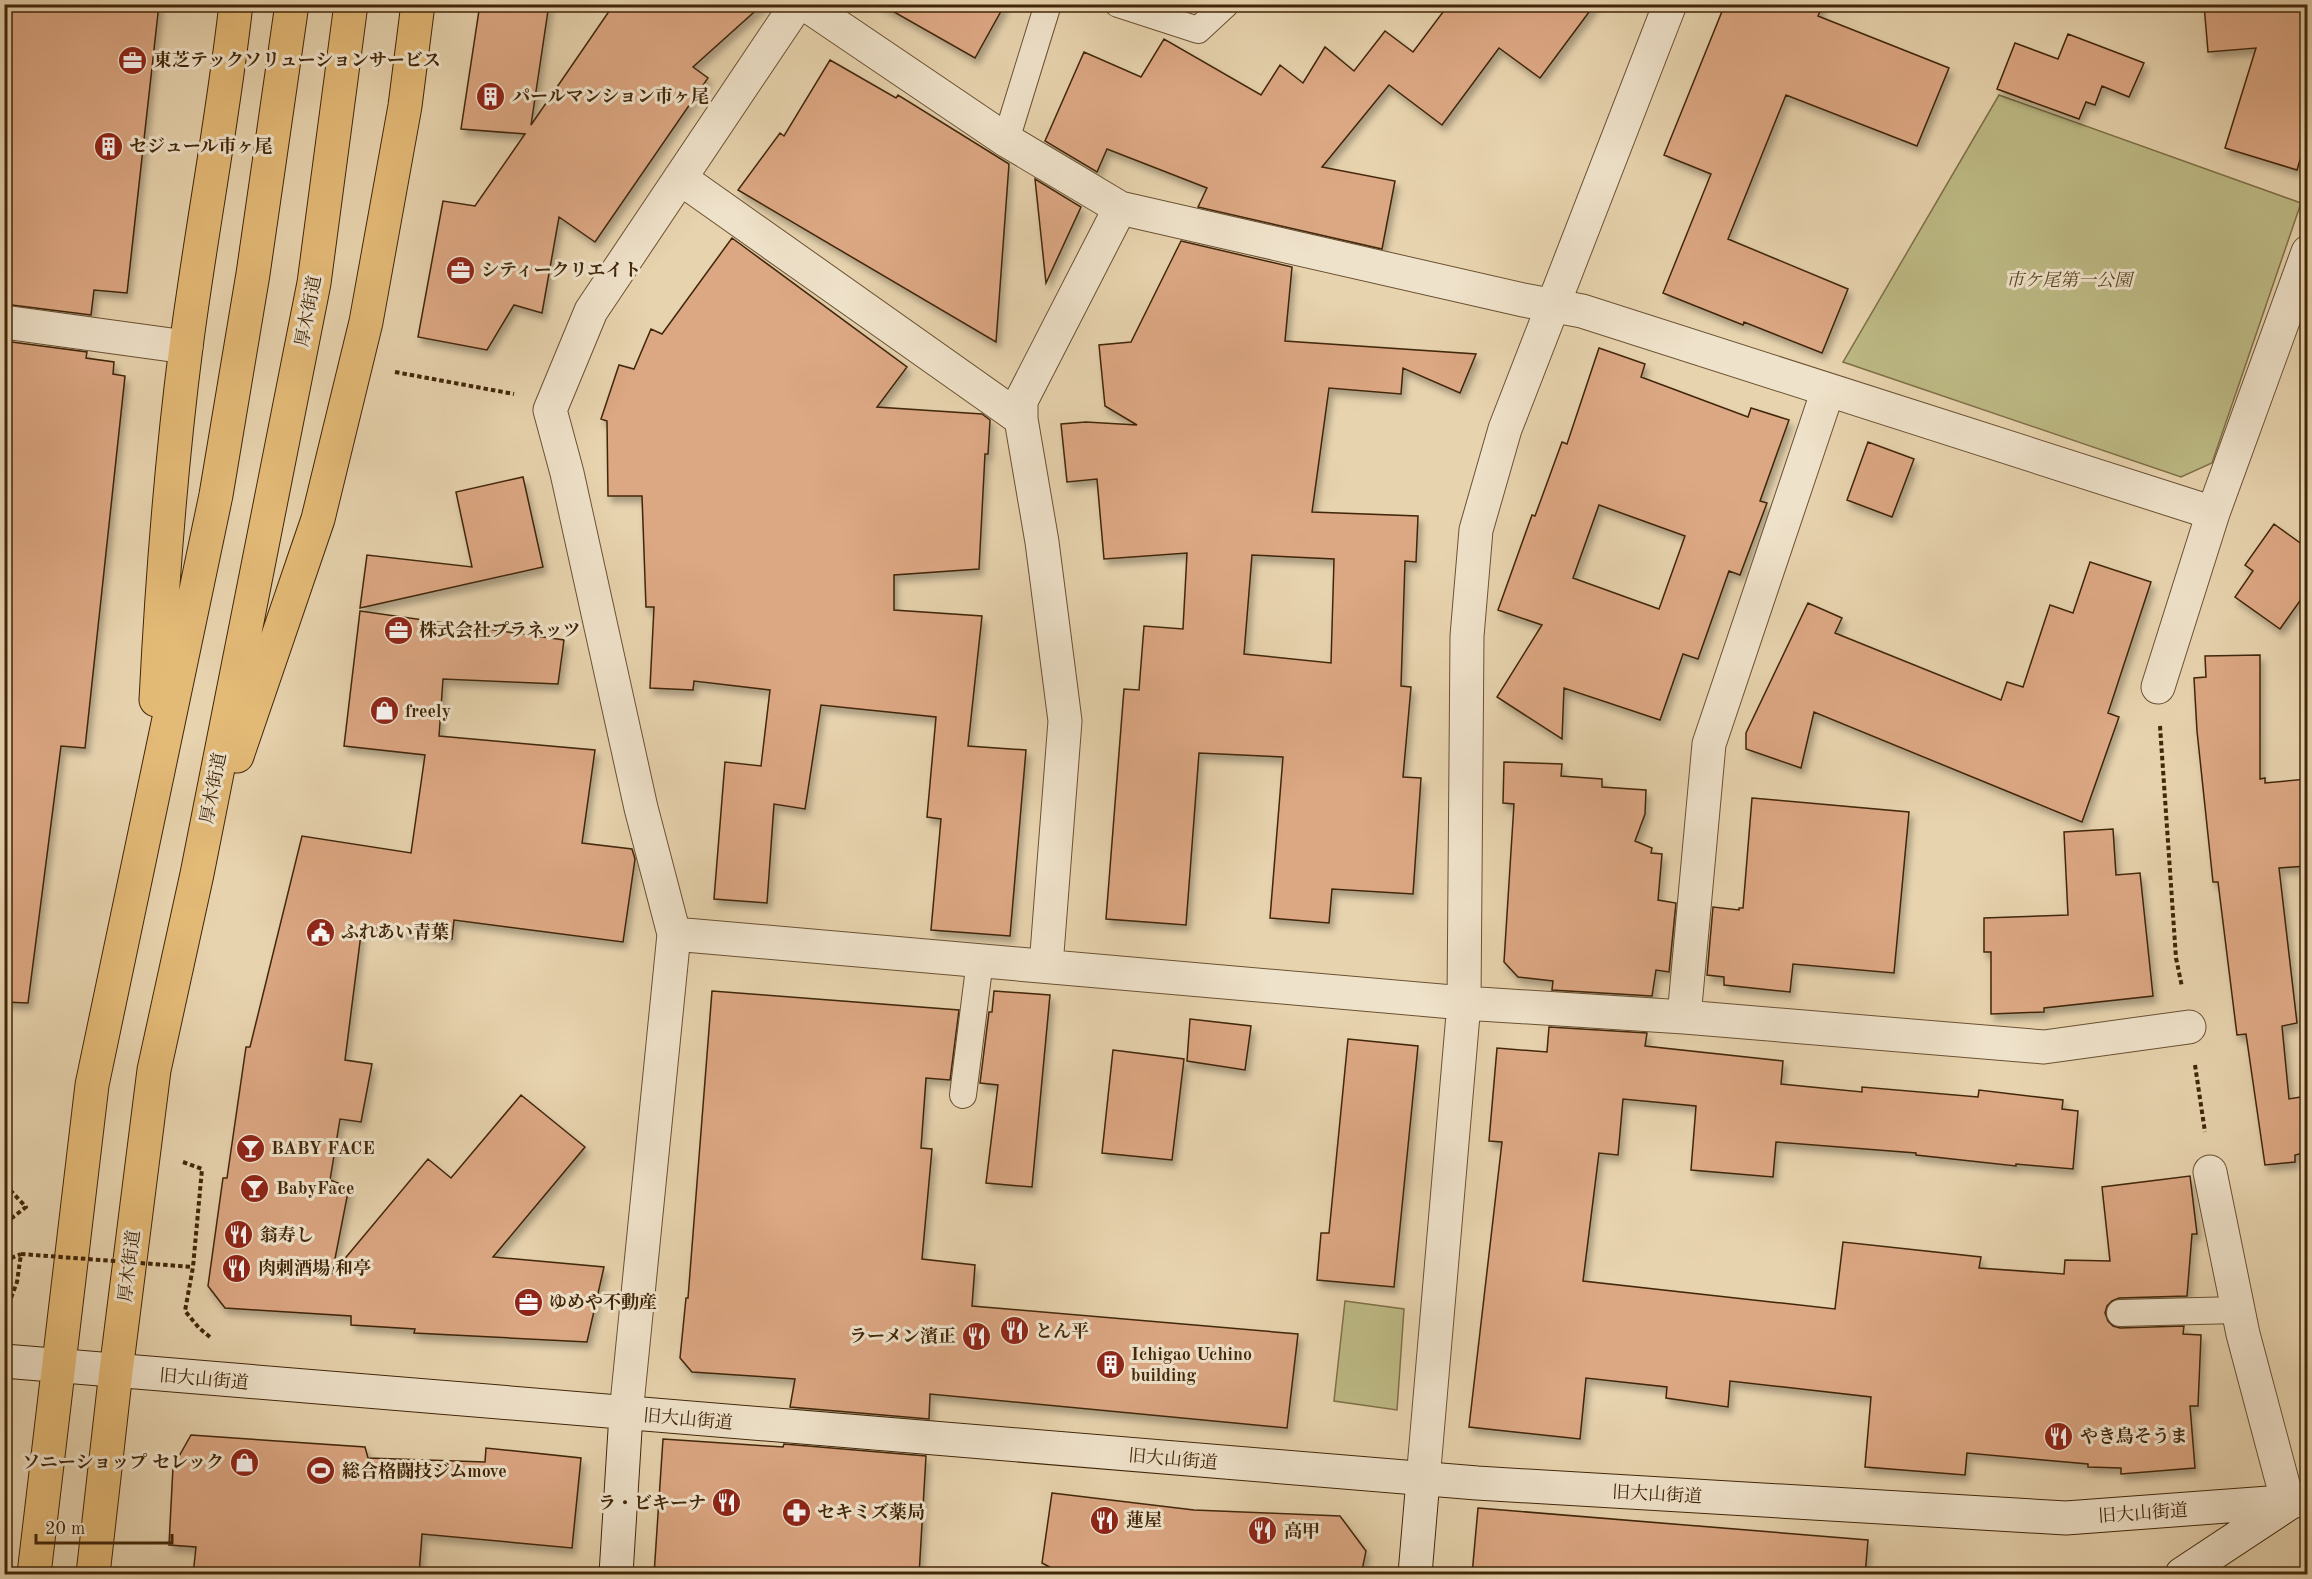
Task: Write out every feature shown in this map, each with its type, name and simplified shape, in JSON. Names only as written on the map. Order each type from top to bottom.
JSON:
[{"type":"highway","points":[[150,801],[163,562],[186,347],[229,65],[236,4]]},
{"type":"highway","points":[[34,1575],[92,1085],[216,495],[253,274],[292,4]]},
{"type":"highway","name":"厚木街道","points":[[93,1575],[154,1070],[196,874],[314,283],[351,4]]},
{"type":"highway","points":[[196,874],[318,519],[366,322],[405,106],[418,4]]},
{"type":"street","points":[[616,1575],[626,1414],[674,934],[641,808],[567,473],[550,410],[591,311],[797,4]]},
{"type":"street","points":[[805,4],[1006,140],[1120,208],[1554,306],[1582,310],[2212,513]]},
{"type":"street","points":[[1414,1575],[1464,1003],[1467,636],[1476,530],[1505,429],[1670,4]]},
{"type":"street","points":[[680,178],[1021,419]]},
{"type":"street","points":[[1046,966],[1065,721],[1042,542],[1021,419],[1022,401],[1120,208]]},
{"type":"street","points":[[2158,687],[2212,513],[2307,252]]},
{"type":"street","points":[[4,322],[186,347]]},
{"type":"street","points":[[1684,1017],[1709,744],[1828,390]]},
{"type":"street","points":[[674,934],[1464,1003],[1684,1017],[2044,1047],[2188,1027]]},
{"type":"street","points":[[2182,1575],[2298,1502],[2238,1310],[2210,1172]]},
{"type":"street","name":"旧大山街道","points":[[4,1361],[1423,1480],[2066,1518],[2298,1502]]},
{"type":"lane","points":[[1006,140],[1048,4]]},
{"type":"lane","points":[[1118,4],[1198,30],[1226,4]]},
{"type":"lane","points":[[963,1095],[980,960]]},
{"type":"lane","points":[[2121,1313],[2238,1310]]},
{"type":"path","points":[[388,370],[552,401]]},
{"type":"path","points":[[2158,687],[2176,958],[2210,1172]]},
{"type":"path","points":[[182,1161],[202,1169],[193,1267],[185,1311],[199,1328],[213,1339]]},
{"type":"path","points":[[4,1192],[9,1189],[26,1208],[4,1224]]},
{"type":"path","points":[[4,1261],[21,1254],[193,1267]]},
{"type":"path","points":[[4,1310],[7,1309],[17,1282],[21,1254]]},
{"type":"green space","name":"市ケ尾第一公園","points":[[1999,95],[2301,203],[2212,463],[2181,477],[1843,362]]},
{"type":"green space","points":[[1345,1301],[1404,1309],[1397,1410],[1334,1401]]},
{"type":"building","points":[[4,4],[159,4],[127,293],[94,290],[91,315],[4,304]]},
{"type":"building","points":[[480,4],[549,4],[531,125],[614,4],[763,4],[693,67],[708,78],[595,242],[559,217],[542,313],[514,305],[487,350],[418,337],[443,201],[475,206],[525,134],[461,129]]},
{"type":"building","points":[[880,4],[1005,4],[975,58]]},
{"type":"building","points":[[1449,4],[1595,4],[1540,78],[1499,48],[1442,125],[1389,85],[1322,167],[1395,181],[1382,249],[1198,207],[1207,188],[1107,149],[1097,172],[1045,141],[1084,52],[1141,77],[1164,39],[1261,95],[1280,65],[1303,83],[1325,47],[1354,71],[1385,31],[1413,52]]},
{"type":"building","points":[[1725,4],[1823,4],[1818,16],[1949,68],[1917,146],[1786,95],[1728,239],[1848,289],[1822,353],[1663,293],[1711,174],[1664,155]]},
{"type":"building","points":[[2204,4],[2307,4],[2307,136],[2297,170],[2225,148],[2256,48],[2208,52]]},
{"type":"building","points":[[2068,34],[2144,63],[2129,97],[2102,86],[2095,105],[2086,102],[2079,119],[1997,89],[2015,43],[2058,59]]},
{"type":"building","points":[[830,60],[896,98],[898,95],[1009,164],[996,342],[738,190],[780,133],[784,136]]},
{"type":"building","points":[[1035,179],[1081,207],[1046,283]]},
{"type":"building","points":[[732,238],[907,367],[877,407],[982,414],[990,420],[988,454],[985,454],[979,569],[894,575],[894,610],[982,616],[968,746],[1026,750],[1010,936],[931,930],[941,819],[927,817],[936,717],[821,705],[805,809],[774,804],[767,903],[714,899],[725,762],[761,766],[770,690],[694,681],[693,690],[650,688],[654,607],[646,607],[642,496],[608,496],[607,421],[601,419],[619,365],[634,369],[651,329],[662,334]]},
{"type":"building","points":[[1181,241],[1292,267],[1285,341],[1476,354],[1460,393],[1403,368],[1401,394],[1329,388],[1312,512],[1418,516],[1416,562],[1405,561],[1401,686],[1411,687],[1403,777],[1421,778],[1413,894],[1332,889],[1329,923],[1270,918],[1283,757],[1199,753],[1186,925],[1106,919],[1124,689],[1139,690],[1144,626],[1183,629],[1187,553],[1104,559],[1097,479],[1067,482],[1061,424],[1086,422],[1137,425],[1105,406],[1099,345],[1131,342]],"holes":[[[1252,555],[1334,559],[1331,663],[1244,654]]]},
{"type":"building","points":[[4,341],[87,352],[86,358],[114,362],[113,374],[125,376],[85,748],[61,746],[28,1003],[4,1002]]},
{"type":"building","points":[[1599,348],[1645,364],[1641,377],[1748,417],[1751,408],[1789,420],[1760,501],[1767,503],[1740,575],[1729,571],[1698,659],[1683,654],[1660,720],[1564,688],[1562,739],[1497,697],[1542,625],[1498,610],[1532,515],[1535,516],[1562,442],[1567,444]],"holes":[[[1599,505],[1685,536],[1659,609],[1573,578]]]},
{"type":"building","points":[[1868,442],[1914,459],[1892,517],[1847,500]]},
{"type":"building","points":[[523,477],[543,567],[360,608],[367,555],[472,567],[456,492]]},
{"type":"building","points":[[2274,524],[2307,548],[2307,591],[2280,629],[2235,597],[2253,571],[2245,565]]},
{"type":"building","points":[[2090,562],[2151,582],[2108,713],[2119,717],[2082,822],[1814,712],[1801,768],[1746,749],[1746,733],[1808,603],[1842,618],[1835,633],[2001,700],[2007,682],[2023,687],[2050,605],[2073,613]]},
{"type":"building","points":[[360,611],[564,640],[558,684],[443,679],[439,736],[595,750],[582,843],[632,849],[635,859],[623,942],[454,920],[452,939],[362,926],[345,1060],[372,1064],[361,1122],[340,1119],[330,1180],[349,1187],[332,1274],[428,1159],[451,1178],[521,1095],[585,1147],[493,1257],[604,1267],[587,1342],[414,1333],[415,1329],[351,1325],[351,1316],[225,1308],[208,1286],[223,1178],[227,1178],[246,1047],[250,1047],[302,836],[411,853],[425,755],[344,746]]},
{"type":"building","points":[[2260,655],[2260,779],[2265,778],[2265,783],[2307,779],[2307,866],[2279,868],[2297,1023],[2282,1026],[2289,1099],[2307,1096],[2307,1152],[2295,1155],[2295,1162],[2265,1165],[2246,1034],[2237,1035],[2218,882],[2213,882],[2197,731],[2194,678],[2206,677],[2205,656]]},
{"type":"building","points":[[1504,762],[1562,764],[1561,776],[1602,779],[1602,787],[1646,790],[1645,814],[1635,841],[1652,848],[1651,853],[1662,854],[1658,900],[1676,903],[1669,972],[1656,970],[1652,996],[1552,990],[1553,981],[1518,977],[1504,962],[1514,804],[1503,803]]},
{"type":"building","points":[[1752,798],[1909,812],[1894,973],[1793,964],[1790,992],[1724,985],[1724,977],[1707,975],[1713,907],[1739,910],[1743,908]]},
{"type":"building","points":[[2113,829],[2116,875],[2140,873],[2153,996],[2044,1008],[2044,1012],[1991,1014],[1991,952],[1984,952],[1984,918],[2068,915],[2064,832]]},
{"type":"building","points":[[712,991],[959,1010],[950,1080],[926,1078],[921,1148],[932,1149],[922,1259],[975,1265],[972,1306],[1298,1334],[1287,1428],[930,1394],[929,1419],[790,1407],[795,1379],[692,1372],[680,1358],[686,1298],[688,1298]]},
{"type":"building","points":[[994,991],[1050,995],[1032,1187],[986,1183],[998,1085],[980,1083]]},
{"type":"building","points":[[1190,1019],[1251,1026],[1245,1070],[1187,1061]]},
{"type":"building","points":[[1549,1027],[1647,1033],[1645,1046],[1783,1061],[1781,1084],[1862,1092],[1862,1087],[1978,1097],[1979,1090],[2063,1100],[2062,1109],[2078,1111],[2073,1169],[2016,1164],[2016,1166],[1916,1155],[1916,1153],[1776,1142],[1773,1177],[1691,1170],[1696,1106],[1623,1099],[1618,1155],[1599,1153],[1583,1281],[1835,1309],[1843,1242],[1981,1257],[1979,1268],[2064,1274],[2065,1260],[2110,1261],[2102,1187],[2190,1176],[2197,1234],[2192,1234],[2187,1296],[2119,1298],[2107,1306],[2105,1313],[2113,1326],[2120,1328],[2184,1326],[2183,1334],[2201,1335],[2198,1406],[2190,1406],[2195,1468],[2121,1474],[2121,1468],[2088,1467],[2088,1464],[1967,1453],[1965,1475],[1865,1467],[1871,1397],[1730,1381],[1728,1407],[1666,1398],[1667,1387],[1586,1378],[1580,1439],[1469,1427],[1502,1142],[1489,1141],[1497,1048],[1547,1052]]},
{"type":"building","points":[[1348,1039],[1418,1046],[1394,1287],[1317,1280],[1321,1233],[1329,1233]]},
{"type":"building","points":[[1113,1050],[1184,1059],[1172,1160],[1102,1153]]},
{"type":"building","points":[[191,1435],[365,1447],[368,1458],[485,1462],[486,1448],[581,1458],[572,1548],[422,1534],[419,1575],[193,1575],[196,1547],[169,1545],[173,1467]]},
{"type":"building","points":[[663,1439],[783,1447],[784,1444],[926,1456],[919,1575],[654,1575]]},
{"type":"building","points":[[1052,1493],[1194,1510],[1340,1516],[1366,1551],[1361,1575],[1240,1575],[1185,1568],[1185,1575],[1065,1575],[1042,1563]]},
{"type":"building","points":[[1478,1508],[1868,1540],[1865,1575],[1472,1575]]},
{"type":"place","name":"東芝テックソリューションサービス","points":[[133,60]]},
{"type":"place","name":"パールマンション市ヶ尾","points":[[491,96]]},
{"type":"place","name":"セジュール市ヶ尾","points":[[108,146]]},
{"type":"place","name":"シティークリエイト","points":[[460,270]]},
{"type":"place","name":"株式会社プラネッツ","points":[[398,630]]},
{"type":"place","name":"freely","points":[[384,711]]},
{"type":"place","name":"ふれあい青葉","points":[[320,932]]},
{"type":"place","name":"BABY FACE","points":[[250,1148]]},
{"type":"place","name":"BabyFace","points":[[255,1188]]},
{"type":"place","name":"翁寿し","points":[[239,1235]]},
{"type":"place","name":"肉刺酒場 和亭","points":[[237,1268]]},
{"type":"place","name":"ゆめや不動産","points":[[528,1302]]},
{"type":"place","name":"とん平","points":[[1014,1331]]},
{"type":"place","name":"ラーメン濱正","points":[[977,1336]]},
{"type":"place","name":"Ichigao Uchino building","points":[[1110,1364]]},
{"type":"place","name":"やき鳥そうま","points":[[2059,1436]]},
{"type":"place","name":"ソニーショップ セレック","points":[[245,1462]]},
{"type":"place","name":"総合格闘技ジムmove","points":[[321,1471]]},
{"type":"place","name":"ラ・ビキーナ","points":[[727,1503]]},
{"type":"place","name":"セキミズ薬局","points":[[796,1512]]},
{"type":"place","name":"蓮屋","points":[[1105,1520]]},
{"type":"place","name":"高甲","points":[[1263,1531]]}]
